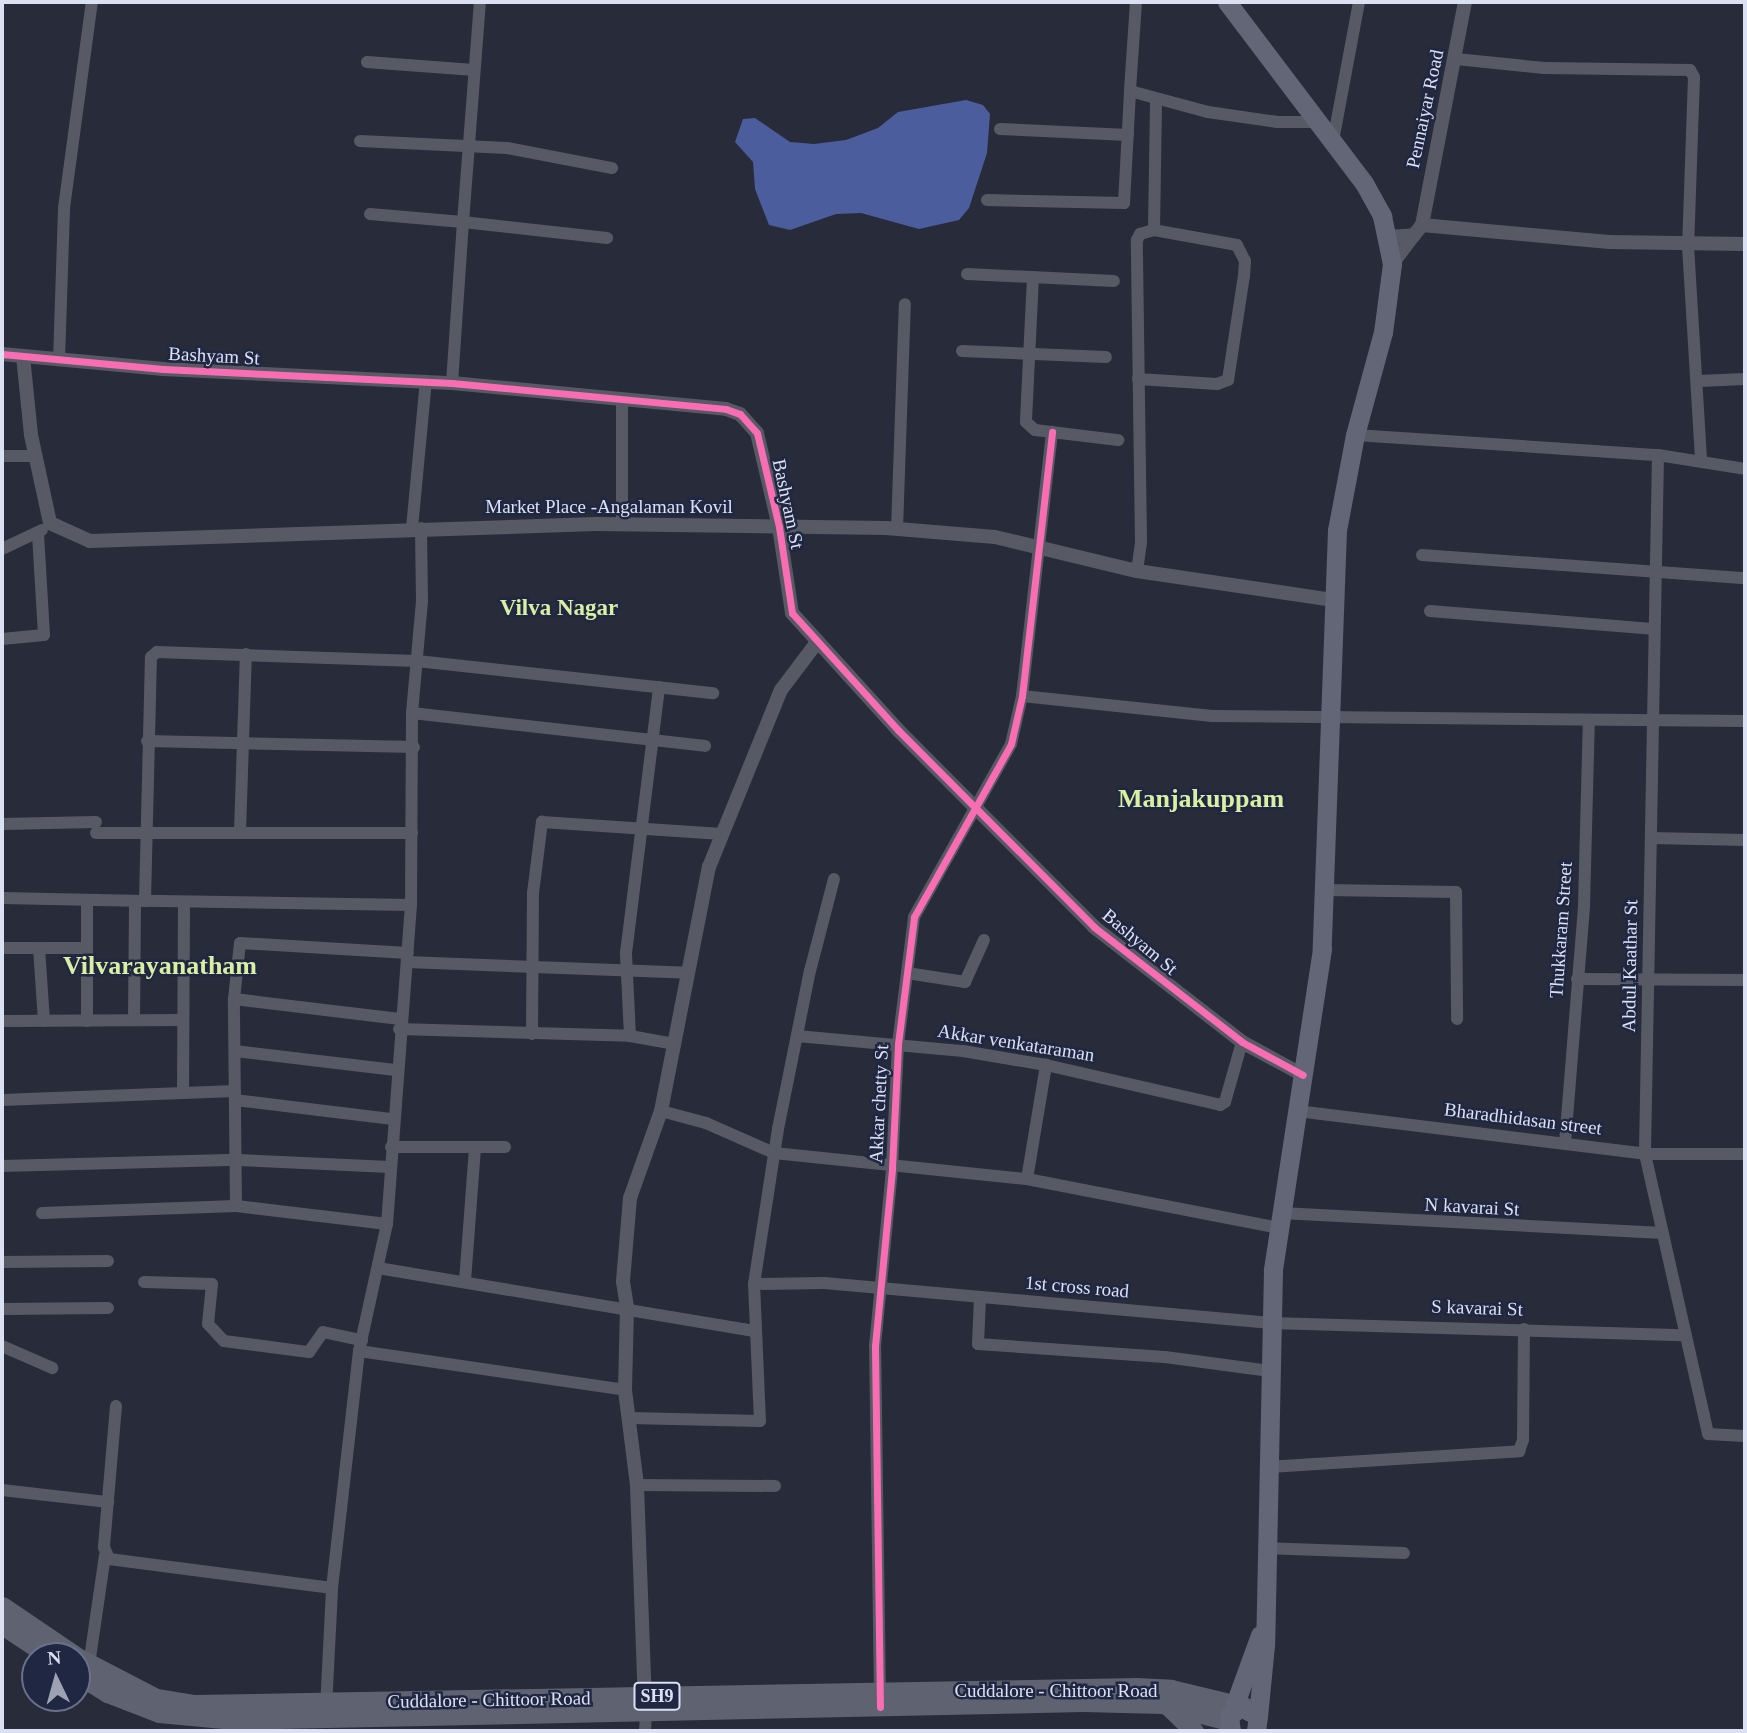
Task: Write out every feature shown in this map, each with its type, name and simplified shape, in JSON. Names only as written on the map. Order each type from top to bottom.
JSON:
[{"type":"highway","points":[[1227,2],[1364,183],[1388,237],[1392,264],[1382,332],[1355,435],[1338,530],[1322,949],[1279,1220],[1270,1323],[1262,1631],[1239,1721]]},
{"type":"highway","points":[[1239,1721],[1244,1674],[1262,1631]]},
{"type":"main road","name":"Cuddalore - Chittoor Road","points":[[2,1606],[49,1642]]},
{"type":"main road","points":[[2,1625],[28,1642]]},
{"type":"main road","name":"Cuddalore - Chittoor Road","points":[[91,1670],[169,1700],[326,1711],[1167,1697],[1239,1721]]},
{"type":"main road","points":[[1194,1731],[1167,1697],[1211,1692],[1244,1674]]},
{"type":"street","points":[[60,359],[64,208],[92,2]]},
{"type":"street","points":[[452,383],[480,2]]},
{"type":"street","points":[[987,200],[1124,202],[1136,2]]},
{"type":"street","points":[[1333,141],[1359,2]]},
{"type":"street","name":"Pennaiyar Road","points":[[1418,230],[1456,59],[1465,2]]},
{"type":"street","points":[[1456,59],[1545,68],[1690,70],[1694,77],[1688,246],[1699,380],[1701,460]]},
{"type":"street","points":[[367,62],[474,70]]},
{"type":"street","points":[[1130,91],[1156,102],[1277,122],[1319,122]]},
{"type":"street","points":[[1154,230],[1156,102]]},
{"type":"street","points":[[1000,129],[1128,135]]},
{"type":"street","points":[[360,141],[518,150],[612,168]]},
{"type":"street","points":[[370,214],[607,238]]},
{"type":"street","points":[[1137,570],[1141,543],[1138,379],[1137,240],[1140,234],[1154,230],[1237,245],[1245,261],[1244,276],[1228,380],[1217,384],[1138,379]]},
{"type":"street","points":[[1388,237],[1418,230],[1688,246],[1745,244]]},
{"type":"street","points":[[1392,264],[1418,230]]},
{"type":"street","points":[[967,274],[1114,281]]},
{"type":"street","points":[[1033,277],[1026,422],[1035,430],[1118,440]]},
{"type":"street","points":[[897,529],[905,304]]},
{"type":"street","points":[[962,351],[1106,357]]},
{"type":"street","name":"Bashyam St","points":[[2,354],[426,381],[726,409],[749,422],[757,433],[779,527],[792,613],[977,809],[1094,927],[1242,1042],[1303,1075]]},
{"type":"street","points":[[2,549],[38,534],[50,523],[34,456],[23,356]]},
{"type":"street","points":[[1699,380],[1745,379]]},
{"type":"street","points":[[326,1711],[332,1588],[361,1345],[387,1224],[399,1024],[411,905],[414,747],[412,713],[423,590],[416,528],[426,381]]},
{"type":"street","points":[[622,400],[622,525]]},
{"type":"street","name":"Akkar chetty St","points":[[880,1700],[875,1346],[892,1168],[898,1044],[914,917],[977,809],[1011,744],[1022,696],[1052,432]]},
{"type":"street","points":[[1355,435],[1658,455],[1745,469]]},
{"type":"street","name":"Abdul Kaathar St","points":[[1658,455],[1652,629],[1655,719],[1645,1154],[1683,1335],[1708,1434],[1745,1436]]},
{"type":"street","points":[[2,456],[34,456]]},
{"type":"street","name":"Market Place -Angalaman Kovil","points":[[50,523],[103,543],[416,528],[622,525],[897,529],[1038,544],[1137,570],[1334,600]]},
{"type":"street","points":[[2,639],[44,635],[38,534]]},
{"type":"street","points":[[1422,555],[1745,578]]},
{"type":"street","points":[[1430,611],[1652,629]]},
{"type":"street","points":[[645,1731],[637,1485],[625,1391],[627,1307],[623,1281],[630,1198],[661,1111],[709,867],[781,690],[818,641]]},
{"type":"street","points":[[134,1020],[146,831],[151,657],[157,652],[417,661],[713,693]]},
{"type":"street","points":[[240,832],[246,654]]},
{"type":"street","points":[[630,1036],[626,953],[645,828],[659,687]]},
{"type":"street","points":[[1022,696],[1168,713],[1331,719],[1745,721]]},
{"type":"street","points":[[412,713],[705,746]]},
{"type":"street","name":"Thukkaram Street","points":[[1565,1143],[1589,815],[1589,721]]},
{"type":"street","points":[[147,741],[245,741],[414,747]]},
{"type":"street","points":[[532,1034],[535,970],[533,893],[542,822],[722,834]]},
{"type":"street","points":[[2,824],[146,831],[412,833]]},
{"type":"street","points":[[1652,838],[1745,840]]},
{"type":"street","points":[[630,1418],[760,1421],[753,1331],[754,1283],[774,1153],[797,1036],[834,879]]},
{"type":"street","points":[[1324,890],[1456,892],[1457,1019]]},
{"type":"street","points":[[2,898],[184,904],[411,905]]},
{"type":"street","points":[[87,902],[87,1021]]},
{"type":"street","points":[[183,1093],[184,904]]},
{"type":"street","points":[[236,1206],[234,999],[237,951],[247,940],[535,970],[688,973]]},
{"type":"street","points":[[907,973],[965,982],[984,940]]},
{"type":"street","points":[[2,948],[87,948]]},
{"type":"street","points":[[39,948],[44,1021]]},
{"type":"street","points":[[1577,979],[1745,980]]},
{"type":"street","points":[[234,999],[399,1024],[532,1034],[630,1036],[675,1044]]},
{"type":"street","points":[[2,1021],[182,1020]]},
{"type":"street","name":"Akkar venkataraman","points":[[797,1036],[898,1044],[1046,1065],[1220,1105],[1225,1102],[1242,1042]]},
{"type":"street","points":[[235,1051],[396,1070]]},
{"type":"street","points":[[1027,1179],[1046,1065]]},
{"type":"street","points":[[2,1100],[183,1093],[235,1095],[393,1119]]},
{"type":"street","name":"N kavarai St","points":[[661,1111],[706,1123],[774,1153],[892,1168],[1027,1179],[1279,1220],[1662,1233]]},
{"type":"street","name":"Bharadhidasan street","points":[[1297,1111],[1645,1154],[1745,1154]]},
{"type":"street","points":[[391,1147],[505,1147]]},
{"type":"street","points":[[465,1280],[475,1147]]},
{"type":"street","points":[[2,1166],[237,1160],[390,1167]]},
{"type":"street","points":[[42,1213],[236,1206],[387,1224]]},
{"type":"street","points":[[2,1262],[108,1261]]},
{"type":"street","points":[[378,1268],[627,1307],[753,1331]]},
{"type":"street","points":[[144,1282],[212,1284],[208,1324],[224,1341],[309,1352],[323,1332],[361,1345],[625,1391]]},
{"type":"street","name":"1st cross road","points":[[754,1283],[880,1289],[1270,1323]]},
{"type":"street","points":[[980,1298],[978,1344],[1165,1357],[1270,1371]]},
{"type":"street","points":[[2,1309],[108,1308]]},
{"type":"street","name":"S kavarai St","points":[[1270,1323],[1683,1335]]},
{"type":"street","points":[[1268,1467],[1519,1451],[1523,1440],[1524,1329]]},
{"type":"street","points":[[2,1346],[51,1368]]},
{"type":"street","points":[[86,1642],[104,1555],[116,1406]]},
{"type":"street","points":[[637,1485],[775,1486]]},
{"type":"street","points":[[2,1490],[108,1502]]},
{"type":"street","points":[[1266,1548],[1404,1553]]},
{"type":"street","points":[[104,1555],[117,1562],[332,1588]]},
{"type":"water","points":[[966,100],[983,105],[990,114],[987,153],[969,208],[959,220],[919,229],[861,213],[836,214],[790,230],[769,225],[755,189],[753,162],[735,142],[743,119],[755,118],[790,142],[814,144],[846,140],[878,128],[898,112]]},
{"type":"cycle path","points":[[2,354],[163,369],[452,383],[726,409],[740,414],[757,433],[779,527],[792,613],[898,730],[1094,927],[1242,1042],[1303,1075]]},
{"type":"cycle path","points":[[880,1707],[875,1346],[892,1168],[898,1044],[914,917],[1011,744],[1022,696],[1052,432]]},
{"type":"district","name":"Vilva Nagar","points":[[559,608]]},
{"type":"district","name":"Manjakuppam","points":[[1201,799]]},
{"type":"district","name":"Vilvarayanatham","points":[[160,966]]}]
